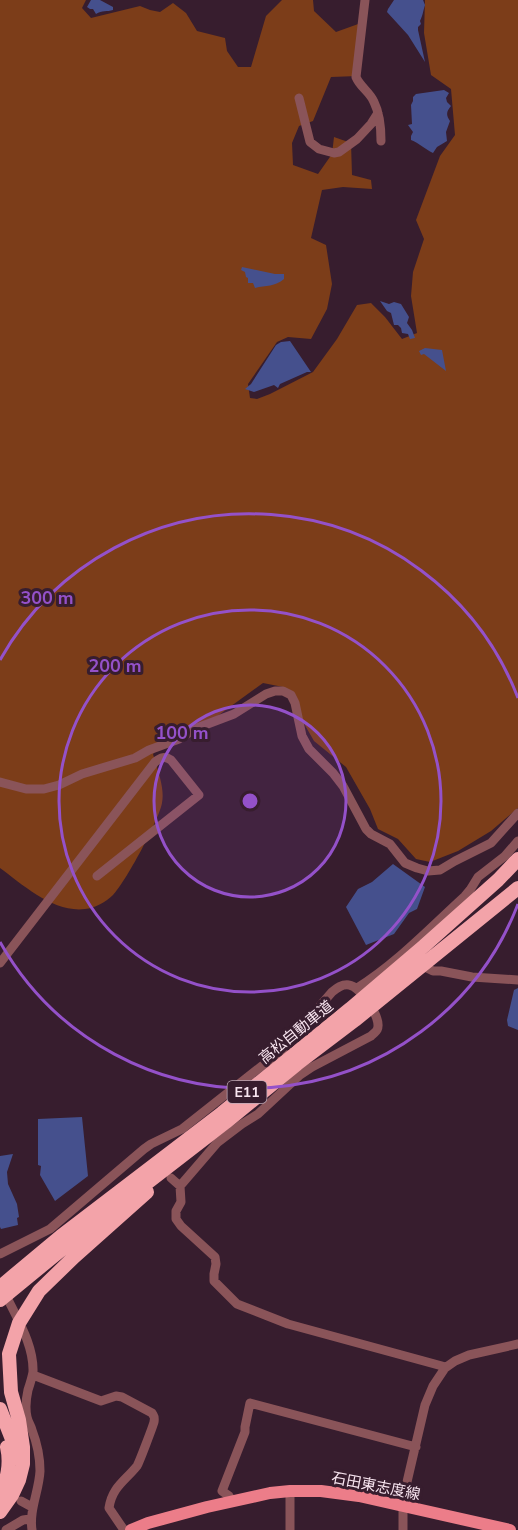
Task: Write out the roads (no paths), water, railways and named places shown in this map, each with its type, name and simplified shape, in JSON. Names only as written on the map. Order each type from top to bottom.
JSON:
[{"type":"highway","name":"高松自動車道","points":[[147,1181],[226,1122],[297,1064],[518,859]]},
{"type":"highway","name":"高松自動車道","points":[[5,1281],[123,1202],[222,1113],[514,891]]},
{"type":"highway","points":[[0,1512],[19,1480],[23,1464],[19,1420],[11,1392],[9,1354],[15,1332],[24,1313],[39,1291],[74,1257],[123,1202],[147,1181]]},
{"type":"highway","name":"高松自動車道","points":[[0,1300],[5,1281],[61,1236],[123,1202]]},
{"type":"highway","points":[[0,1409],[13,1442],[16,1461],[16,1474],[8,1497]]},
{"type":"highway","points":[[0,1423],[8,1451],[6,1481],[8,1497]]},
{"type":"highway","points":[[0,1460],[8,1497]]},
{"type":"main road","name":"石田東志度線","points":[[131,1530],[148,1523],[232,1501],[290,1491],[321,1491],[359,1496],[510,1530]]},
{"type":"street","points":[[365,0],[356,77],[358,83],[374,102],[381,123],[381,141]]},
{"type":"street","points":[[299,98],[310,142],[319,150],[334,153],[357,139],[378,113]]},
{"type":"street","points":[[0,782],[26,789],[44,789],[59,785],[82,774],[135,758],[179,739],[196,728],[234,714],[266,694],[283,691],[291,695],[295,703],[302,736],[309,749],[343,786],[370,834],[390,844],[405,863],[428,871],[440,870],[491,843],[518,813]]},
{"type":"street","points":[[0,963],[155,762],[161,758],[171,760],[200,795],[97,876]]},
{"type":"street","points":[[357,988],[409,947],[465,896],[478,877],[505,856],[518,841]]},
{"type":"street","points":[[409,947],[433,971],[472,977],[518,980]]},
{"type":"street","points":[[0,1254],[50,1229],[144,1149],[182,1129],[282,1050],[339,986],[348,985],[357,988],[376,1015],[379,1022],[377,1030],[371,1036],[312,1066],[300,1075],[258,1114],[217,1143],[180,1186]]},
{"type":"street","points":[[144,1149],[154,1157]]},
{"type":"street","points":[[171,1178],[180,1186],[182,1194],[176,1211],[176,1219],[214,1257],[216,1264],[214,1281],[237,1304],[288,1324],[445,1368]]},
{"type":"street","points":[[5,1281],[30,1345],[33,1375],[27,1392],[26,1404],[40,1470],[30,1519],[32,1530]]},
{"type":"street","points":[[403,1530],[403,1499],[425,1405],[433,1386],[445,1368],[455,1361],[469,1355],[518,1344]]},
{"type":"street","points":[[33,1375],[101,1401],[116,1396],[122,1397],[154,1416],[154,1424],[139,1464],[119,1484],[111,1497],[109,1508],[124,1530]]},
{"type":"street","points":[[232,1501],[222,1491],[245,1432],[250,1403],[416,1447]]},
{"type":"street","points":[[290,1491],[290,1530]]},
{"type":"street","points":[[8,1497],[33,1507]]},
{"type":"street","points":[[6,1530],[23,1520],[30,1519]]},
{"type":"water","points":[[91,0],[100,0],[113,7],[113,10],[96,14],[93,9],[87,7]]},
{"type":"water","points":[[394,0],[423,0],[425,5],[418,30],[425,62],[408,35],[387,12]]},
{"type":"water","points":[[444,90],[449,93],[446,98],[451,106],[447,114],[450,121],[446,132],[447,141],[437,147],[433,153],[411,140],[413,132],[408,125],[412,124],[411,105],[416,94]]},
{"type":"water","points":[[242,267],[284,274],[284,279],[274,285],[255,288],[253,283],[248,283],[245,272],[241,270]]},
{"type":"water","points":[[380,301],[401,304],[409,317],[407,323],[415,338],[410,339],[408,334],[402,333],[398,325],[394,325],[391,313]]},
{"type":"water","points":[[290,341],[311,372],[280,384],[278,388],[274,385],[254,392],[245,389],[251,384],[276,345]]},
{"type":"water","points":[[425,348],[442,350],[446,371],[424,354],[421,355],[419,351]]},
{"type":"water","points":[[393,864],[425,887],[417,909],[409,913],[394,934],[366,945],[346,907],[358,889],[372,882]]},
{"type":"water","points":[[518,988],[518,1030],[508,1026],[507,1020],[514,990]]},
{"type":"water","points":[[82,1117],[88,1176],[55,1201],[40,1175],[38,1119]]},
{"type":"water","points":[[13,1154],[7,1172],[8,1184],[17,1204],[18,1225],[1,1229],[0,1156]]}]
